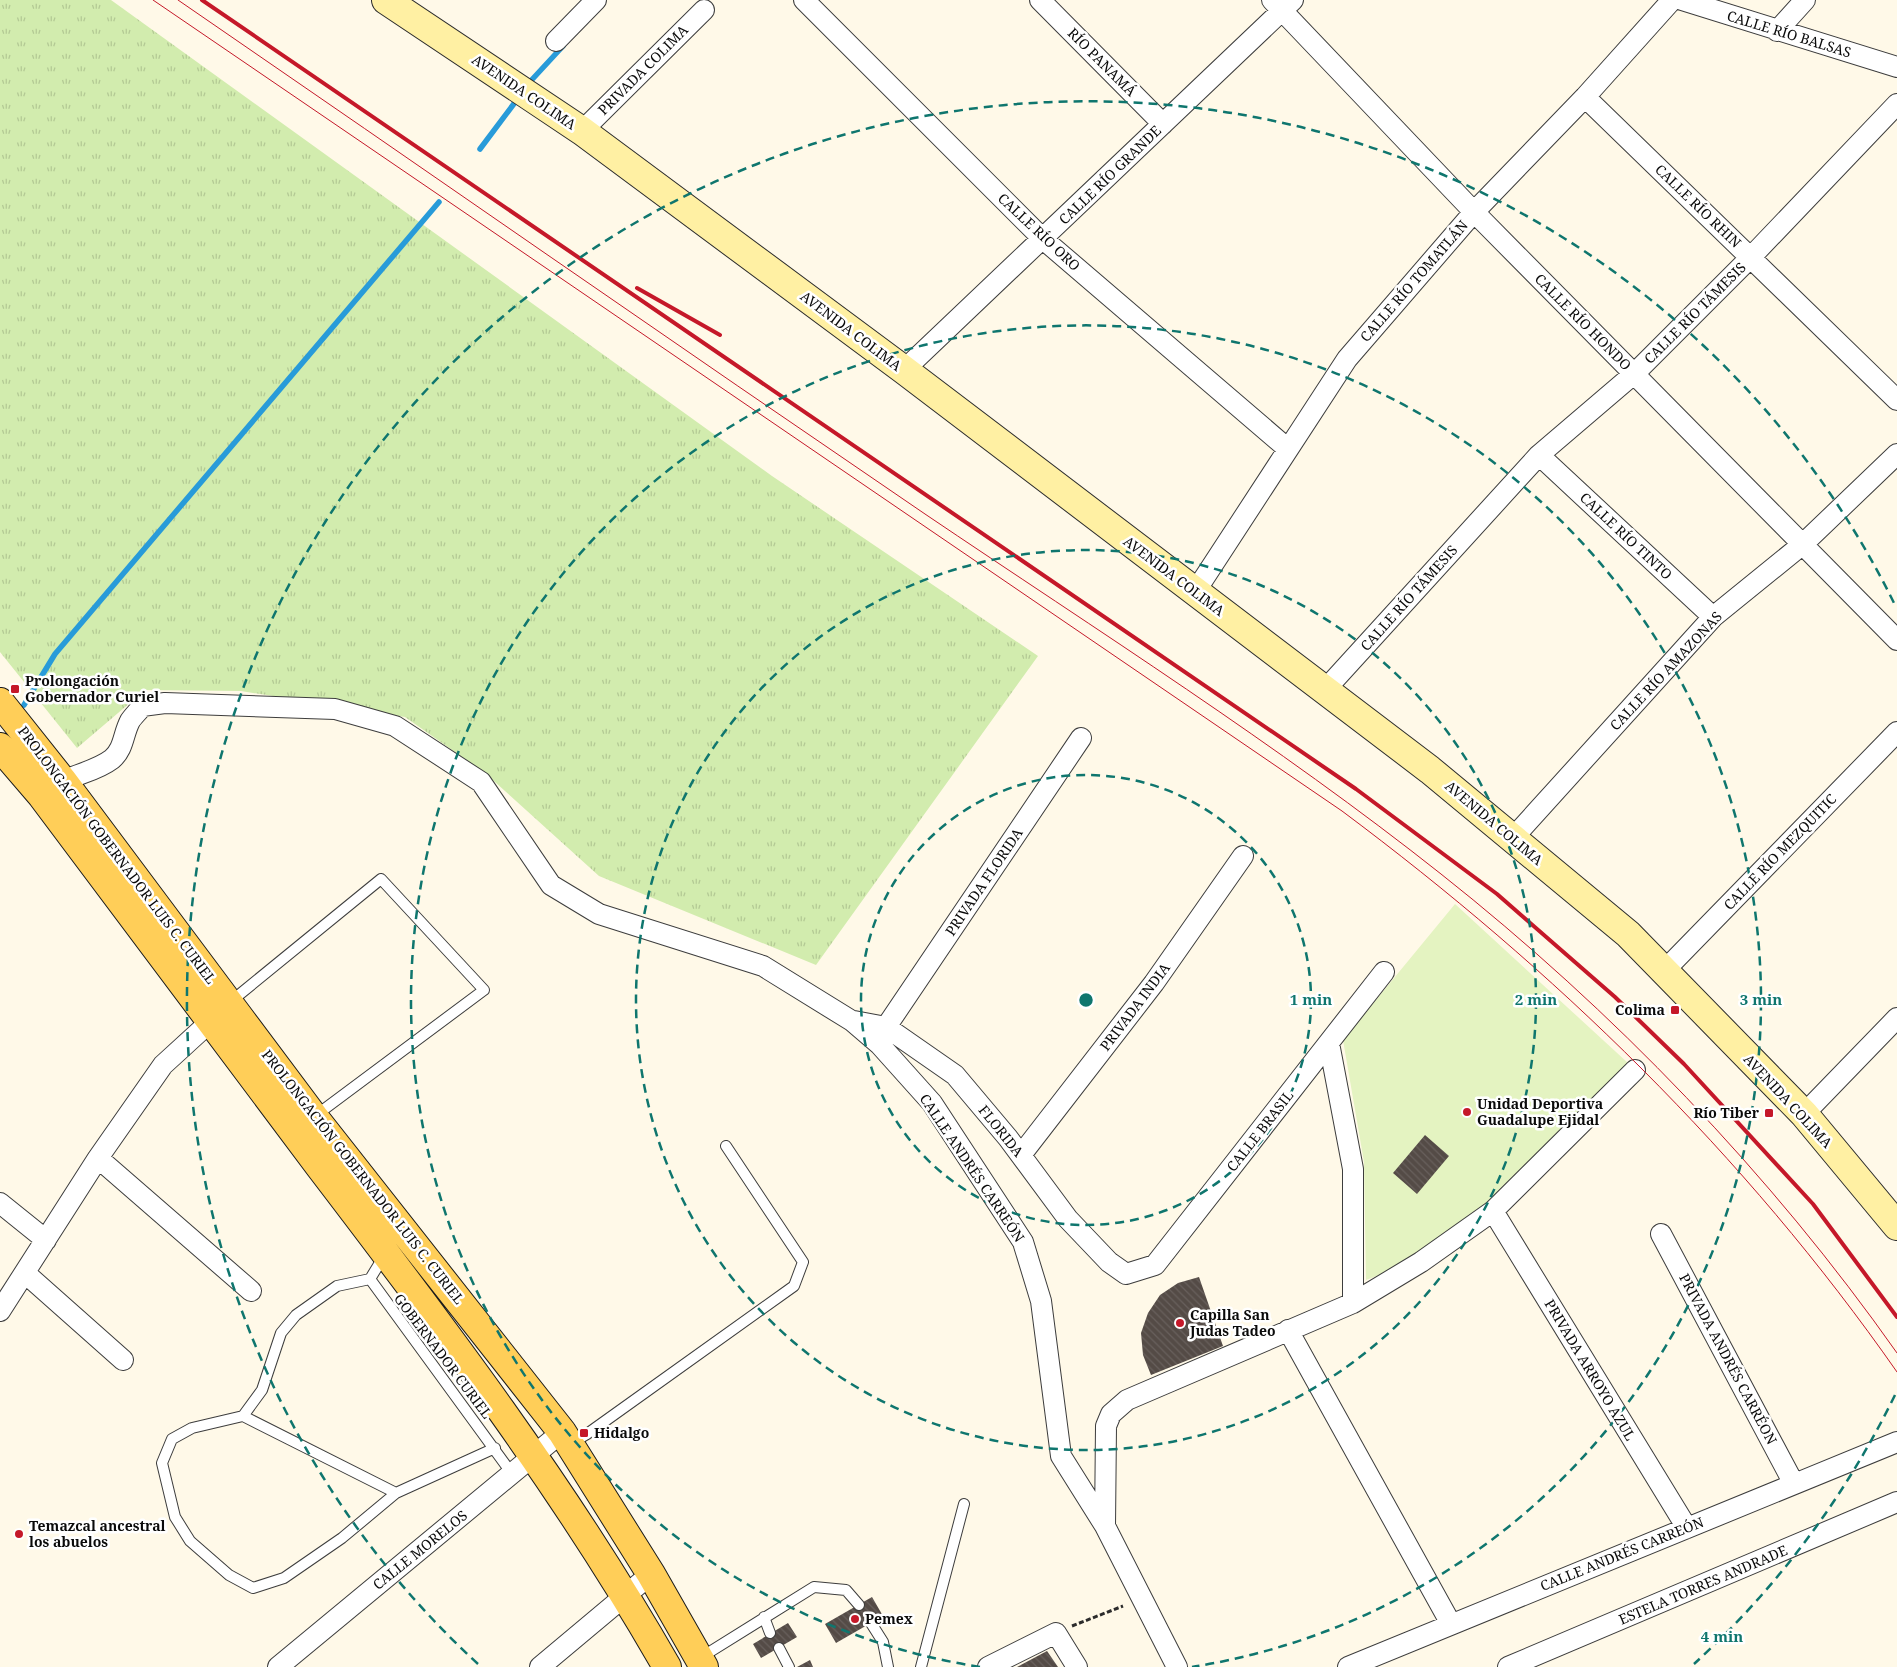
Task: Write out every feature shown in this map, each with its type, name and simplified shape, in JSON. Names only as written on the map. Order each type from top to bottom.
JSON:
[{"type":"main road","name":"PROLONGACIÓN GOBERNADOR LUIS C. CURIEL","points":[[0,702],[52,788],[210,1022],[386,1253],[535,1456],[626,1595],[667,1667]]},
{"type":"main road","name":"PROLONGACIÓN GOBERNADOR LUIS C. CURIEL","points":[[0,747],[52,788],[229,1002],[314,1117],[566,1438],[651,1574],[702,1663]]},
{"type":"street","name":"AVENIDA COLIMA","points":[[386,0],[582,131],[904,370],[1430,770],[1628,934],[1663,972],[1804,1114],[1897,1226]]},
{"type":"street","points":[[556,42],[596,0]]},
{"type":"street","name":"CALLE RÍO ORO","points":[[804,0],[1043,239],[1288,450]]},
{"type":"street","name":"RÍO PANAMÁ","points":[[1040,0],[1164,124]]},
{"type":"street","name":"CALLE RÍO TOMATLÁN","points":[[1195,592],[1347,359],[1474,212],[1585,97],[1672,0]]},
{"type":"street","name":"CALLE RÍO BALSAS","points":[[1682,0],[1897,67]]},
{"type":"street","points":[[1777,31],[1805,0]]},
{"type":"street","name":"CALLE RÍO GRANDE","points":[[904,370],[1164,124],[1282,3]]},
{"type":"street","name":"CALLE RÍO HONDO","points":[[1282,3],[1474,212],[1897,640]]},
{"type":"street","name":"PRIVADA COLIMA","points":[[582,131],[704,10]]},
{"type":"street","name":"CALLE RÍO RHIN","points":[[1585,97],[1897,400]]},
{"type":"street","name":"CALLE RÍO TÁMESIS","points":[[1324,691],[1539,455],[1635,373],[1751,257],[1897,104]]},
{"type":"street","name":"CALLE RÍO AMAZONAS","points":[[1512,839],[1713,617],[1803,544],[1897,454]]},
{"type":"street","name":"CALLE RÍO TINTO","points":[[1539,455],[1713,617]]},
{"type":"street","name":"CALLE ANDRÉS CARREÓN","points":[[52,788],[112,759],[120,750],[130,722],[142,706],[165,703],[335,709],[395,726],[481,782],[551,885],[599,914],[763,966],[852,1021],[880,1045],[932,1103],[1023,1242],[1041,1301],[1061,1456],[1105,1526],[1177,1667]]},
{"type":"street","name":"CALLE RÍO MEZQUITIC","points":[[1663,972],[1897,732]]},
{"type":"street","name":"PRIVADA FLORIDA","points":[[886,1027],[1081,738]]},
{"type":"street","name":"PRIVADA INDIA","points":[[1021,1155],[1154,984],[1243,856]]},
{"type":"street","name":"CALLE BRASIL","points":[[1126,1274],[1155,1265],[1384,972]]},
{"type":"street","points":[[1804,1114],[1897,1018]]},
{"type":"street","name":"FLORIDA","points":[[852,1021],[886,1027],[955,1075],[1021,1155],[1068,1219],[1109,1262],[1126,1274]]},
{"type":"street","points":[[0,1311],[98,1158],[163,1065],[210,1022]]},
{"type":"street","points":[[1329,1043],[1353,1169],[1353,1303]]},
{"type":"street","points":[[1105,1526],[1106,1426],[1111,1414],[1127,1400],[1353,1303],[1421,1262],[1493,1211],[1635,1070]]},
{"type":"street","points":[[98,1158],[251,1290]]},
{"type":"street","points":[[0,1203],[46,1240]]},
{"type":"street","name":"PRIVADA ARROYO AZUL","points":[[1493,1211],[1687,1528]]},
{"type":"street","name":"PRIVADA ANDRÉS CARRÉON","points":[[1661,1234],[1794,1484]]},
{"type":"street","points":[[25,1273],[122,1360]]},
{"type":"street","points":[[1288,1330],[1451,1624]]},
{"type":"street","name":"CALLE MORELOS","points":[[278,1667],[535,1456],[566,1438]]},
{"type":"street","name":"CALLE ANDRÉS CARREÓN","points":[[1348,1667],[1897,1442]]},
{"type":"street","name":"ESTELA TORRES ANDRADE","points":[[1508,1667],[1897,1502]]},
{"type":"street","points":[[540,1667],[651,1574]]},
{"type":"street","points":[[988,1667],[1056,1633],[1076,1667]]},
{"type":"lane","points":[[229,1002],[381,879],[484,990],[314,1117]]},
{"type":"lane","points":[[566,1438],[587,1434],[794,1286],[803,1262],[726,1146]]},
{"type":"lane","points":[[243,1416],[262,1390],[281,1333],[296,1315],[337,1286],[370,1279],[386,1253]]},
{"type":"lane","name":"GOBERNADOR CURIEL","points":[[370,1279],[440,1377],[513,1474]]},
{"type":"lane","points":[[396,1493],[243,1416],[192,1428],[172,1439],[162,1463],[174,1518],[190,1541],[229,1575],[253,1588],[284,1578],[342,1538],[396,1493],[495,1448]]},
{"type":"lane","points":[[921,1667],[926,1656],[964,1504]]},
{"type":"lane","points":[[702,1663],[764,1617],[814,1587],[846,1590],[860,1605]]},
{"type":"lane","points":[[764,1617],[770,1633]]},
{"type":"lane","points":[[871,1623],[883,1642],[888,1667]]},
{"type":"lane","points":[[779,1648],[790,1667]]},
{"type":"path","points":[[1056,1633],[1123,1606]]},
{"type":"green space","points":[[0,0],[111,0],[772,476],[1038,656],[816,965],[599,876],[485,773],[405,717],[241,691],[145,690],[77,748],[0,652]]},
{"type":"green space","name":"Unidad Deportiva Guadalupe Ejidal","points":[[1455,904],[1628,1063],[1491,1202],[1411,1263],[1366,1280],[1364,1162],[1343,1040]]},
{"type":"building","points":[[1425,1135],[1449,1156],[1417,1194],[1393,1173]]},
{"type":"building","name":"Capilla San Judas Tadeo","points":[[1199,1277],[1223,1346],[1151,1375],[1143,1355],[1141,1333],[1148,1313],[1160,1295],[1178,1283]]},
{"type":"building","name":"Pemex","points":[[872,1597],[883,1616],[836,1643],[825,1624]]},
{"type":"building","points":[[788,1623],[797,1637],[761,1658],[753,1644]]},
{"type":"building","points":[[1047,1651],[1058,1667],[1017,1667]]},
{"type":"building","points":[[810,1660],[813,1667],[797,1667]]},
{"type":"waterway","points":[[527,85],[563,46]]},
{"type":"waterway","points":[[480,149],[519,97]]},
{"type":"waterway","points":[[24,705],[55,654],[439,202]]},
{"type":"tram line","points":[[153,0],[1342,811],[1421,872],[1497,935],[1571,1001],[1642,1069],[1710,1140],[1776,1214],[1838,1292],[1897,1372]]},
{"type":"tram line","points":[[178,0],[831,450],[1186,689],[1316,779],[1441,874],[1505,926],[1567,981],[1628,1038],[1686,1097],[1797,1222],[1897,1353]]},
{"type":"railway","points":[[202,0],[1356,789],[1497,894],[1615,997],[1684,1064],[1813,1204],[1897,1317]]},
{"type":"railway","points":[[637,288],[720,335]]},
{"type":"place","name":"Prolongación Gobernador Curiel","points":[[15,689]]},
{"type":"place","name":"Colima","points":[[1675,1010]]},
{"type":"place","name":"Unidad Deportiva Guadalupe Ejidal","points":[[1467,1112]]},
{"type":"place","name":"Río Tiber","points":[[1769,1113]]},
{"type":"place","name":"Capilla San Judas Tadeo","points":[[1180,1323]]},
{"type":"place","name":"Hidalgo","points":[[584,1433]]},
{"type":"place","name":"Temazcal ancestral los abuelos","points":[[19,1534]]},
{"type":"place","name":"Pemex","points":[[855,1619]]}]
